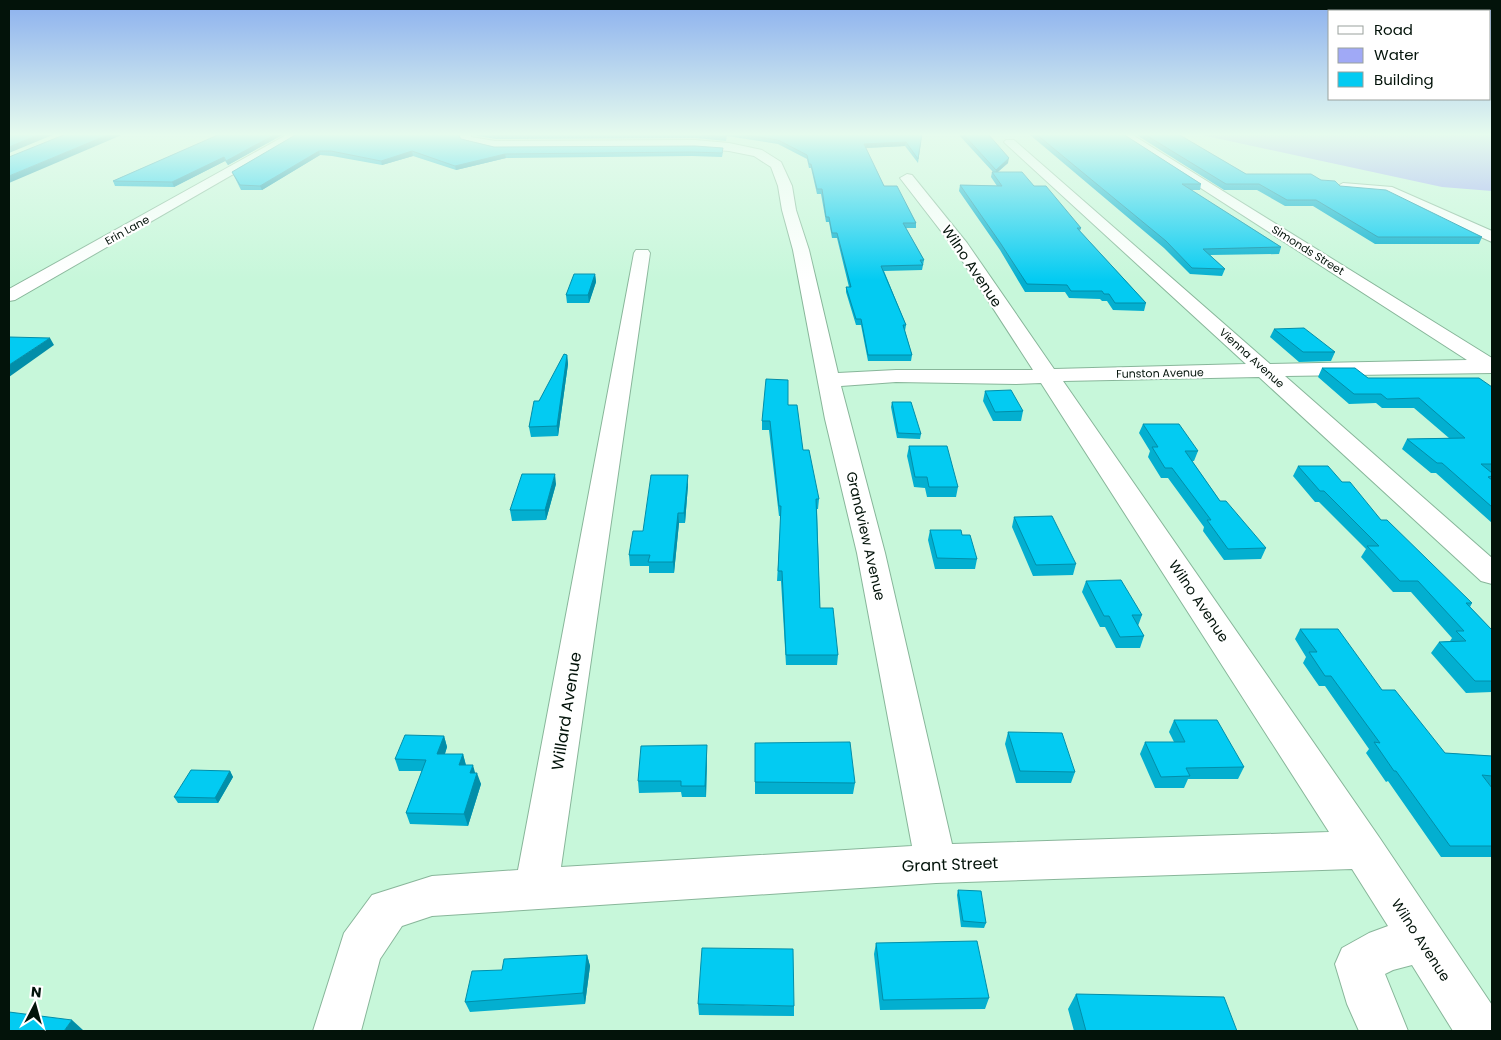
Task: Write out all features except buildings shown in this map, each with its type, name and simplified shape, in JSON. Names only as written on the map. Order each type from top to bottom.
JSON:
[{"type":"street","name":"Erin Lane","points":[[9,296],[211,183]]},
{"type":"street","name":"Grandview Avenue","points":[[784,183],[788,210],[801,250],[837,419],[871,553],[936,864]]},
{"type":"street","name":"Wilno Avenue","points":[[912,183],[961,246],[1364,850],[1421,941],[1481,1031]]},
{"type":"street","name":"Vienna Avenue","points":[[1055,183],[1492,574]]},
{"type":"street","name":"Simonds Street","points":[[1200,183],[1492,366]]},
{"type":"street","points":[[1343,187],[1387,190],[1492,237]]},
{"type":"street","name":"Willard Avenue","points":[[536,889],[642,253]]},
{"type":"street","name":"Funston Avenue","points":[[829,380],[896,376],[1047,377],[1077,374],[1492,366]]},
{"type":"street","name":"Grant Street","points":[[536,889],[936,864],[1364,850]]},
{"type":"street","points":[[337,1031],[360,949],[387,910],[432,896],[536,889]]},
{"type":"street","points":[[1384,1031],[1371,1004],[1358,964],[1385,949],[1421,941]]},
{"type":"water","points":[[1421,183],[1492,183],[1492,191],[1442,187]]}]
